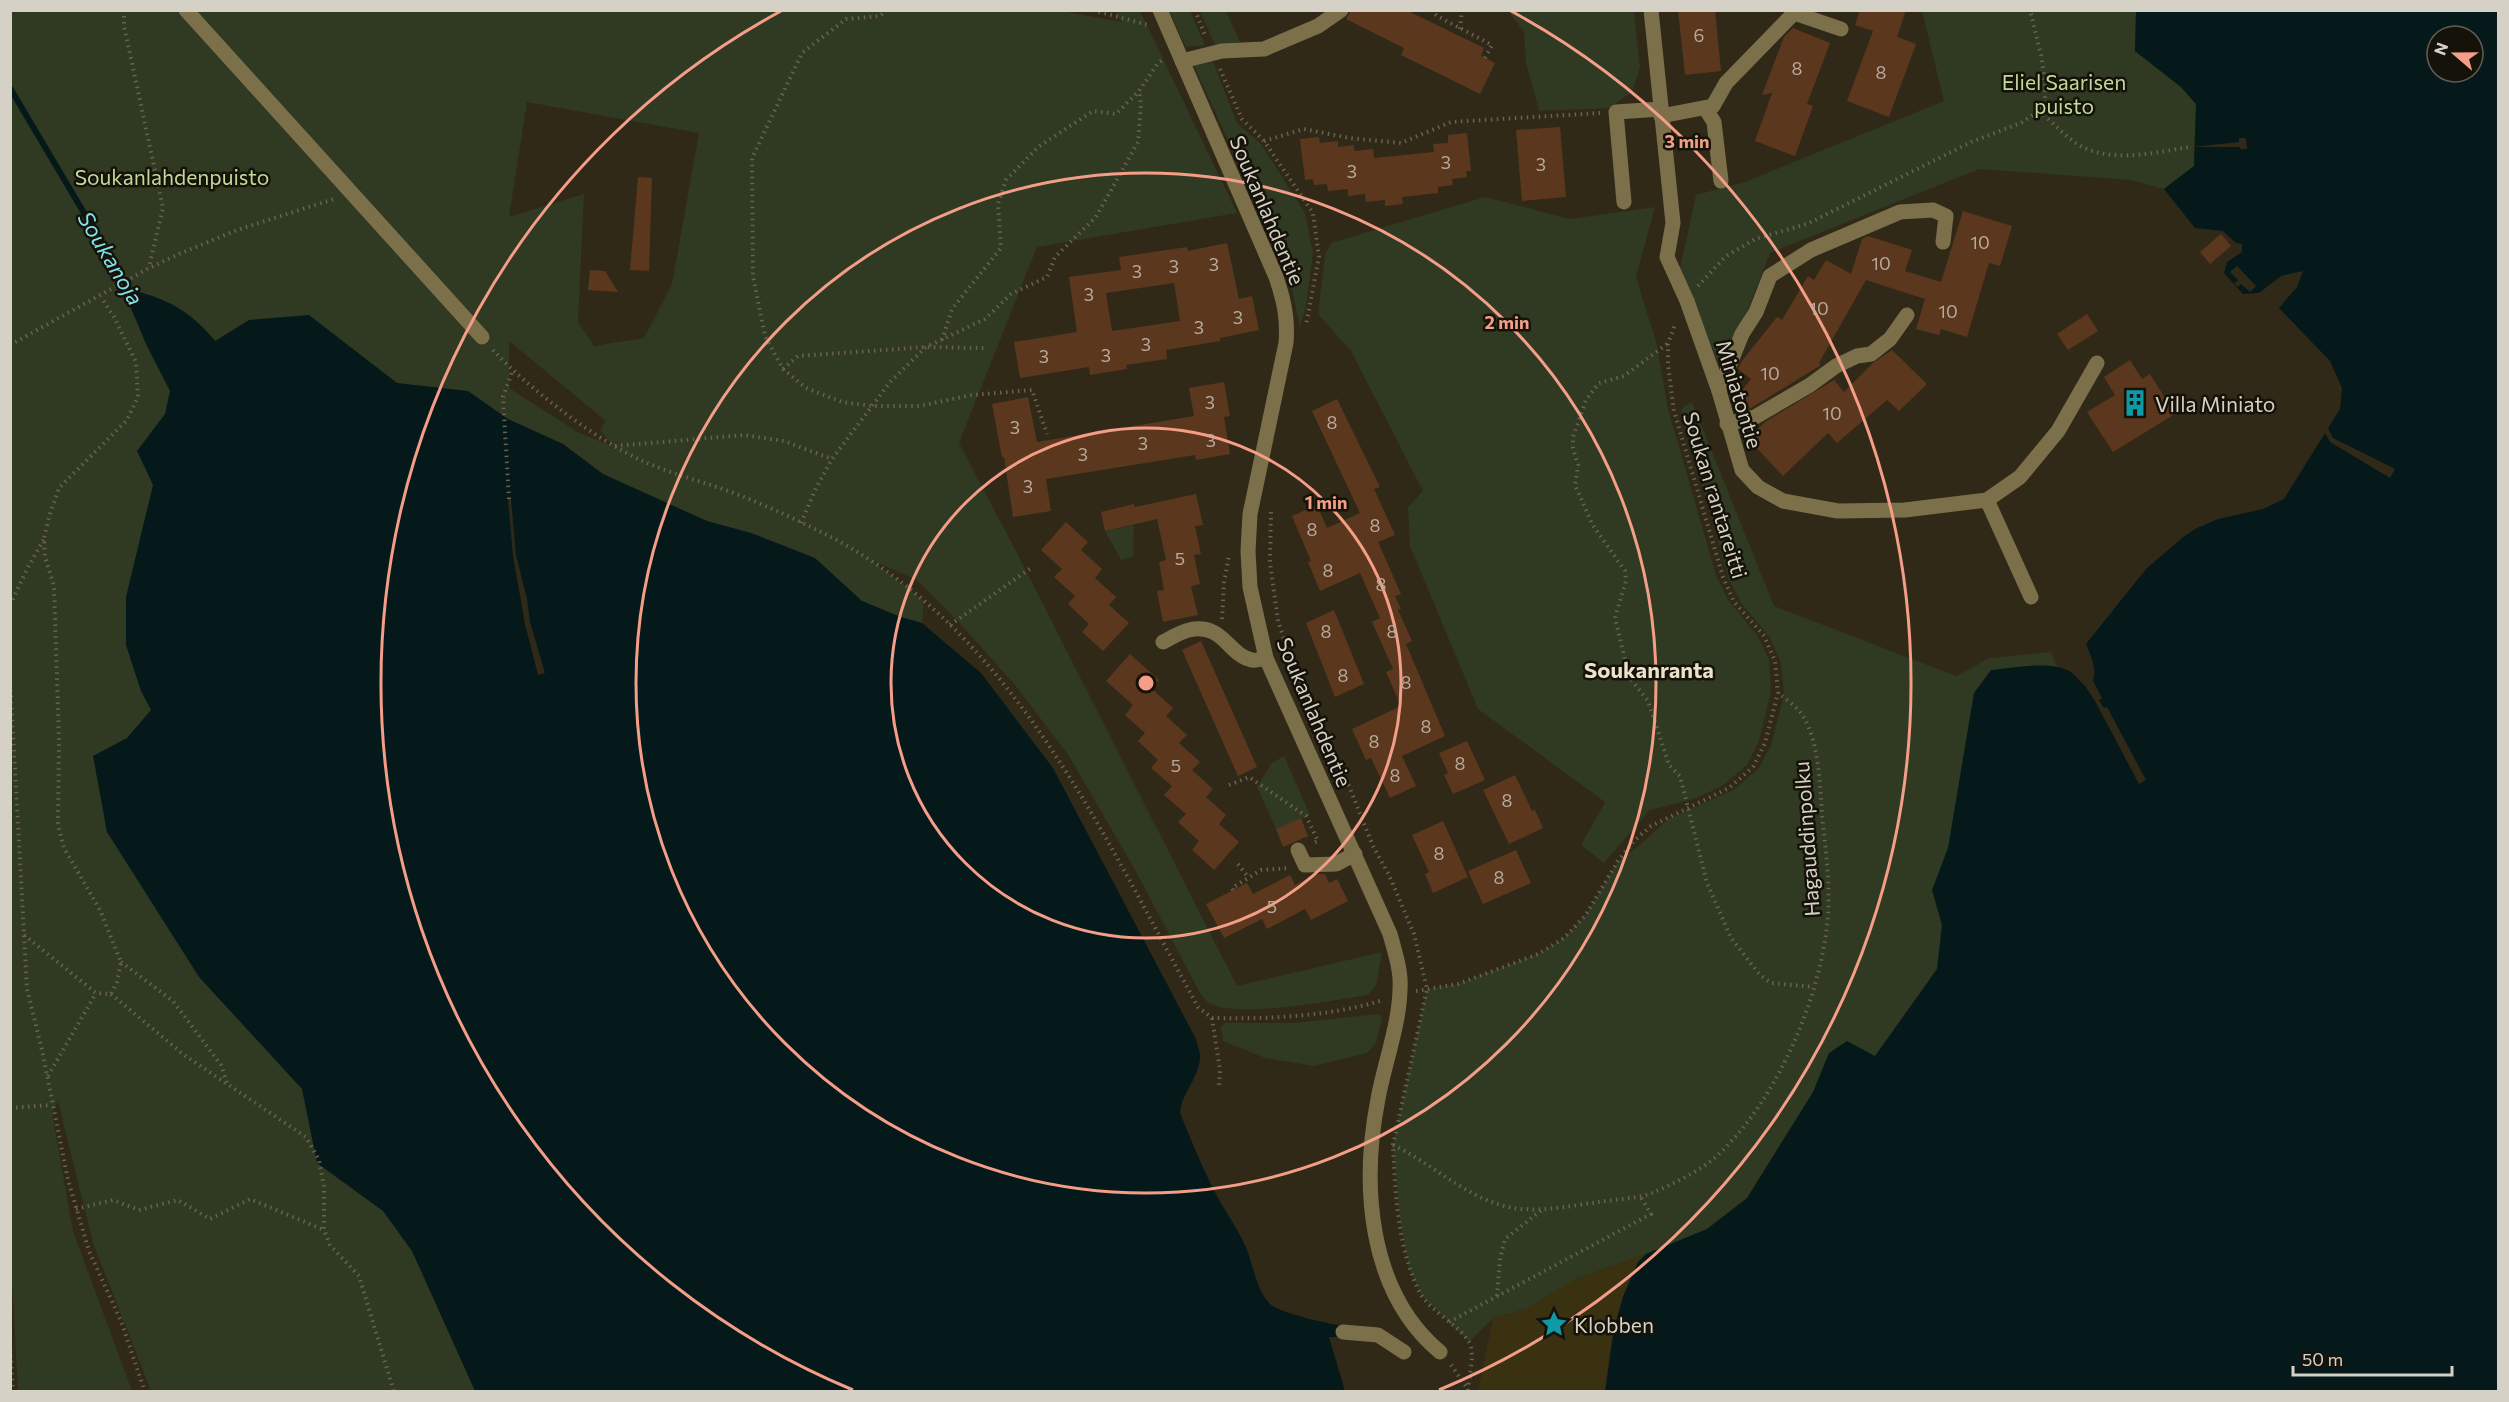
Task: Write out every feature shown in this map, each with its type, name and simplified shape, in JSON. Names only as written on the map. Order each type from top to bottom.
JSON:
[{"type":"street","points":[[186,10],[280,117],[351,191],[482,338]]},
{"type":"street","name":"Soukanlahdentie","points":[[1160,10],[1276,277],[1284,302],[1287,323],[1280,371],[1250,514],[1248,551],[1250,587],[1266,658],[1390,934],[1400,977],[1398,1012],[1372,1131],[1370,1166],[1374,1222],[1386,1275],[1397,1303],[1425,1340],[1440,1352]]},
{"type":"street","points":[[1180,56],[1264,49],[1318,26],[1341,10]]},
{"type":"street","name":"Miniatontie","points":[[1651,10],[1673,223],[1667,257],[1687,301],[1719,392],[1742,470],[1758,487],[1783,501],[1838,511],[1905,510],[1987,500],[2020,477],[2058,431],[2097,363]]},
{"type":"street","points":[[1624,202],[1616,112],[1661,112],[1713,106],[1726,83],[1794,13],[1841,29]]},
{"type":"street","points":[[1705,108],[1714,122],[1721,182]]},
{"type":"street","points":[[1719,392],[1742,334],[1756,312],[1770,276],[1811,250],[1853,230],[1900,212],[1933,210],[1946,216],[1943,242]]},
{"type":"street","points":[[1728,424],[1755,417],[1810,385],[1836,366],[1857,356],[1871,354],[1890,339],[1907,315]]},
{"type":"street","points":[[1987,500],[2031,597]]},
{"type":"street","points":[[1163,642],[1189,630],[1203,630],[1217,634],[1238,652],[1252,660],[1266,658]]},
{"type":"street","points":[[1299,850],[1305,866],[1336,864],[1355,854]]},
{"type":"street","points":[[1343,1332],[1378,1335],[1404,1353]]},
{"type":"path","points":[[124,10],[124,26],[163,208],[149,268]]},
{"type":"path","points":[[888,10],[880,16],[846,19],[802,53],[752,158],[753,276],[765,336],[783,369],[806,388],[842,402],[872,406],[919,406],[972,395],[1032,390],[1047,434]]},
{"type":"path","points":[[1093,10],[1169,31]]},
{"type":"path","points":[[1195,10],[1242,120],[1264,141],[1313,213],[1319,257],[1303,336]]},
{"type":"path","points":[[1431,10],[1492,45],[1485,58]]},
{"type":"path","points":[[1460,28],[1461,10]]},
{"type":"path","points":[[1698,286],[1725,257],[1755,239],[1807,224],[1971,142],[2021,123],[2039,111],[2045,100],[2045,82],[2030,10]]},
{"type":"path","points":[[942,340],[952,309],[1001,249],[998,204],[1006,180],[1038,147],[1093,111],[1116,114],[1138,91],[1158,63],[1180,56]]},
{"type":"path","points":[[801,523],[832,459],[890,382],[926,347],[985,320],[1011,294],[1047,277],[1055,257],[1096,217],[1138,142],[1141,104],[1138,91]]},
{"type":"path","points":[[2039,111],[2088,150],[2132,156],[2190,147]]},
{"type":"path","points":[[1264,141],[1304,129],[1349,138],[1401,142],[1451,123],[1616,112]]},
{"type":"path","points":[[10,345],[101,297],[149,268],[237,231],[328,201],[351,191]]},
{"type":"path","points":[[10,605],[44,538],[59,488],[128,420],[138,397],[136,362],[114,317],[101,297]]},
{"type":"path","points":[[482,338],[513,369],[574,420],[615,446],[646,462],[745,498],[801,523],[870,560],[924,601],[972,645],[1022,709],[1071,780],[1198,1007],[1212,1018],[1282,1017],[1375,1003]]},
{"type":"path","name":"Soukan rantareitti","points":[[1427,989],[1458,984],[1538,954],[1564,938],[1585,916],[1618,861],[1634,841],[1651,826],[1729,788],[1753,767],[1765,743],[1778,693],[1775,661],[1764,636],[1734,602],[1723,577],[1674,411],[1668,365],[1668,344],[1624,376],[1599,383],[1586,400],[1573,437],[1573,448],[1578,465],[1575,485],[1592,524],[1625,571],[1626,581],[1615,618],[1629,677],[1648,701],[1669,765],[1680,776],[1688,807]]},
{"type":"path","points":[[783,369],[798,356],[926,347],[986,348]]},
{"type":"path","points":[[509,499],[503,397],[513,369]]},
{"type":"path","points":[[615,446],[744,435],[784,441],[832,459]]},
{"type":"path","points":[[1271,503],[1270,562],[1278,621],[1298,680],[1347,782],[1373,846],[1389,875],[1414,934],[1427,989],[1394,1145],[1400,1220],[1409,1268],[1422,1296],[1469,1342],[1472,1361],[1468,1390]]},
{"type":"path","points":[[44,538],[45,557],[54,586],[59,740],[58,825],[64,848],[100,910],[121,962],[173,1002],[221,1065],[229,1086]]},
{"type":"path","points":[[950,625],[1031,568]]},
{"type":"path","points":[[10,678],[27,989],[76,1209],[89,1251],[121,1321],[145,1392]]},
{"type":"path","name":"Hagauddinpolku","points":[[1394,1145],[1415,1155],[1440,1174],[1504,1206],[1529,1209],[1651,1194],[1698,1169],[1722,1152],[1757,1108],[1791,1051],[1814,987],[1826,932],[1828,875],[1817,756],[1804,717],[1778,693]]},
{"type":"path","points":[[1229,785],[1245,777],[1252,778],[1306,816],[1318,841],[1299,850]]},
{"type":"path","points":[[1688,807],[1707,883],[1731,938],[1760,975],[1771,983],[1814,987]]},
{"type":"path","points":[[1238,864],[1248,877]]},
{"type":"path","points":[[1233,890],[1232,888],[1261,870],[1305,866]]},
{"type":"path","points":[[24,935],[96,993],[111,994],[184,1055],[306,1137],[319,1160],[324,1187],[324,1230],[330,1245],[359,1276],[394,1392]]},
{"type":"path","points":[[111,994],[117,982],[121,962]]},
{"type":"path","points":[[47,1077],[96,993]]},
{"type":"path","points":[[1212,1018],[1220,1070],[1219,1086]]},
{"type":"path","points":[[10,1108],[52,1105]]},
{"type":"path","points":[[1449,1322],[1651,1214],[1640,1196]]},
{"type":"path","points":[[76,1209],[112,1200],[139,1210],[178,1200],[210,1219],[250,1199],[324,1230]]},
{"type":"path","points":[[1497,1296],[1500,1259],[1505,1239],[1544,1208]]},
{"type":"path","points":[[10,1343],[14,1392]]},
{"type":"path","points":[[1440,1352],[1468,1390]]},
{"type":"green space","name":"Soukanlahdenpuisto","points":[[1056,10],[1121,22],[1115,11],[1140,11],[1237,213],[1037,247],[959,443],[1237,986],[1382,952],[1376,985],[1368,995],[1286,1007],[1240,1009],[1222,1007],[1208,1002],[1200,993],[1134,868],[1069,756],[1015,685],[956,619],[917,580],[873,561],[924,601],[922,623],[981,673],[1053,768],[1091,840],[842,1391],[151,1391],[93,1243],[58,1101],[52,1113],[73,1231],[132,1391],[18,1391],[10,1246],[10,11]],"holes":[[[527,102],[699,133],[672,284],[644,338],[594,346],[578,322],[584,194],[509,217]],[[509,341],[606,421],[600,430],[613,446],[579,433],[509,388]]]},
{"type":"green space","points":[[1169,11],[1190,11],[1205,45],[1186,47]]},
{"type":"green space","points":[[1200,11],[1226,11],[1240,42],[1216,47]]},
{"type":"green space","points":[[1508,11],[1634,11],[1640,67],[1632,92],[1609,108],[1539,111],[1526,63],[1524,32]]},
{"type":"green space","name":"Eliel Saarisen puisto","points":[[1922,11],[2136,11],[2135,51],[2181,87],[2196,104],[2194,166],[2164,189],[2130,180],[1979,169],[1770,253],[1745,316],[1718,362],[1680,269],[1696,195],[1745,182],[1944,101]]},
{"type":"green space","points":[[1212,59],[1237,123],[1261,144],[1305,213],[1313,253],[1306,306],[1300,327],[1288,270],[1193,64]]},
{"type":"green space","points":[[1485,197],[1570,219],[1655,207],[1636,277],[1657,345],[1668,409],[1716,575],[1728,600],[1757,635],[1769,659],[1771,691],[1759,741],[1747,765],[1722,786],[1697,798],[1650,810],[1604,863],[1581,845],[1605,802],[1478,709],[1410,546],[1408,507],[1423,491],[1351,351],[1318,314],[1325,255],[1331,243]]},
{"type":"green space","points":[[1692,402],[1774,606],[1956,676],[1990,658],[2051,652],[2058,668],[2034,695],[2142,1050],[1672,1245],[1576,1279],[1526,1309],[1493,1318],[1469,1342],[1422,1296],[1409,1268],[1400,1220],[1393,1145],[1427,989],[1458,984],[1538,954],[1564,938],[1585,916],[1618,861],[1667,820],[1735,789],[1759,768],[1771,745],[1784,695],[1781,663],[1770,638],[1741,603],[1729,579],[1681,412],[1683,407]]},
{"type":"green space","points":[[1134,525],[1133,557],[1121,560],[1105,531]]},
{"type":"green space","points":[[1284,756],[1310,815],[1276,829],[1257,787],[1272,763]]},
{"type":"green space","points":[[1378,1014],[1382,1017],[1376,1043],[1367,1053],[1314,1066],[1265,1058],[1223,1041],[1221,1027],[1225,1023],[1295,1023]]},
{"type":"sand","name":"Klobben","points":[[1646,1254],[1629,1282],[1616,1319],[1605,1391],[1478,1392],[1493,1318],[1526,1309],[1576,1279]]},
{"type":"shaded area","points":[[2136,11],[2498,11],[2498,1391],[1605,1392],[1614,1329],[1623,1297],[1638,1262],[1646,1254],[1707,1229],[1747,1198],[1813,1092],[1829,1053],[1847,1041],[1875,1056],[1937,969],[1942,925],[1932,890],[1948,848],[1974,693],[1991,670],[2054,666],[2071,672],[2085,686],[2093,681],[2094,667],[2086,644],[2146,569],[2195,529],[2218,519],[2263,509],[2284,499],[2340,409],[2342,388],[2330,361],[2279,308],[2297,287],[2303,271],[2281,276],[2259,293],[2243,294],[2224,273],[2227,262],[2242,252],[2242,244],[2236,243],[2223,231],[2195,228],[2164,189],[2194,166],[2196,104],[2181,87],[2135,51]]},
{"type":"shaded area","points":[[139,292],[172,304],[190,316],[215,341],[249,320],[309,315],[397,383],[468,391],[508,419],[563,444],[603,474],[707,521],[751,533],[815,558],[862,601],[922,623],[981,673],[1053,768],[1196,1039],[1200,1054],[1199,1065],[1183,1099],[1180,1113],[1213,1189],[1245,1245],[1261,1291],[1270,1304],[1284,1311],[1344,1326],[1343,1337],[1329,1337],[1345,1391],[475,1391],[412,1251],[383,1211],[317,1163],[302,1089],[199,977],[107,832],[93,756],[127,738],[151,710],[141,691],[126,645],[126,597],[153,485],[137,451],[165,414],[170,391],[146,344],[125,294]]},
{"type":"pier","points":[[2239,138],[2246,138],[2247,149],[2192,147],[2239,142]]},
{"type":"pier","points":[[2237,266],[2256,286],[2250,292],[2241,284],[2238,287],[2234,284],[2238,280],[2230,272]]},
{"type":"pier","points":[[2328,428],[2333,438],[2395,469],[2390,478],[2330,442],[2325,433]]},
{"type":"pier","points":[[508,499],[511,499],[516,555],[530,622],[545,673],[538,675],[525,624],[513,556]]},
{"type":"pier","points":[[2093,681],[2102,698],[2099,700],[2104,708],[2107,707],[2146,780],[2139,784],[2085,686]]},
{"type":"building","points":[[1351,10],[1406,10],[1484,48],[1481,56],[1495,63],[1480,94],[1401,55],[1404,48],[1346,19]]},
{"type":"building","points":[[1678,10],[1715,10],[1721,71],[1685,75]]},
{"type":"building","points":[[1860,10],[1906,10],[1897,37],[1916,44],[1889,117],[1847,101],[1873,31],[1855,25]]},
{"type":"building","points":[[1793,28],[1830,43],[1807,104],[1813,106],[1795,156],[1755,141],[1772,93],[1762,95],[1784,37]]},
{"type":"building","points":[[1560,127],[1566,197],[1522,201],[1516,130]]},
{"type":"building","points":[[1467,133],[1471,171],[1466,171],[1467,177],[1452,179],[1453,185],[1438,187],[1438,193],[1402,197],[1403,204],[1385,206],[1385,200],[1366,202],[1365,194],[1348,196],[1348,189],[1328,191],[1327,184],[1314,185],[1313,179],[1305,180],[1300,139],[1319,137],[1320,143],[1338,141],[1338,147],[1354,145],[1354,151],[1373,149],[1374,158],[1434,152],[1433,144],[1448,143],[1448,135]]},
{"type":"building","points":[[638,177],[652,178],[649,271],[630,270]]},
{"type":"building","points":[[1963,211],[2012,226],[2000,266],[1989,263],[1967,337],[1941,329],[1939,335],[1916,329],[1925,299],[1866,280],[1819,363],[1821,365],[1751,408],[1748,409],[1735,399],[1751,379],[1738,369],[1742,361],[1777,317],[1782,320],[1808,276],[1814,280],[1826,260],[1851,274],[1862,239],[1868,236],[1912,250],[1905,271],[1941,282]]},
{"type":"building","points":[[2221,234],[2231,246],[2210,264],[2200,252]]},
{"type":"building","points":[[1227,243],[1239,299],[1252,296],[1259,330],[1220,338],[1220,341],[1166,350],[1167,359],[1126,365],[1127,369],[1090,375],[1089,367],[1020,378],[1014,342],[1077,332],[1069,277],[1121,270],[1119,257],[1187,247],[1188,251]],"holes":[[[1174,283],[1180,321],[1112,331],[1106,293]]]},
{"type":"building","points":[[590,270],[605,271],[618,292],[588,290]]},
{"type":"building","points":[[2087,314],[2098,331],[2068,350],[2057,334]]},
{"type":"building","points":[[1892,350],[1927,384],[1899,411],[1887,400],[1837,443],[1828,433],[1783,476],[1748,439],[1765,422],[1834,380],[1844,392],[1873,363]]},
{"type":"building","name":"Villa Miniato","points":[[2130,360],[2142,379],[2150,374],[2175,414],[2113,452],[2087,412],[2115,395],[2104,377]]},
{"type":"building","points":[[1224,382],[1230,416],[1224,417],[1230,454],[1196,460],[1195,455],[1046,479],[1051,511],[1013,517],[1004,457],[1002,457],[992,404],[1028,397],[1037,442],[1194,416],[1189,388]]},
{"type":"building","points":[[1337,399],[1380,487],[1374,489],[1395,535],[1378,542],[1401,594],[1395,596],[1401,609],[1398,610],[1412,641],[1406,644],[1445,736],[1402,756],[1416,786],[1390,798],[1371,758],[1366,760],[1352,729],[1401,706],[1386,672],[1393,669],[1372,622],[1380,618],[1360,573],[1320,591],[1308,562],[1311,561],[1292,516],[1317,505],[1327,528],[1360,513],[1312,411]]},
{"type":"building","points":[[1196,494],[1203,525],[1195,526],[1201,554],[1194,555],[1200,584],[1191,586],[1198,615],[1163,622],[1157,591],[1164,590],[1159,562],[1166,560],[1157,519],[1105,531],[1101,512]]},
{"type":"building","points":[[1066,522],[1088,542],[1081,550],[1102,569],[1095,578],[1116,597],[1109,605],[1129,623],[1103,651],[1082,632],[1089,624],[1068,604],[1075,596],[1054,577],[1062,569],[1041,550]]},
{"type":"building","points":[[1334,610],[1364,684],[1335,697],[1306,623]]},
{"type":"building","points":[[1201,641],[1257,767],[1238,776],[1182,650]]},
{"type":"building","points":[[1130,654],[1159,680],[1152,689],[1173,708],[1166,716],[1187,735],[1179,743],[1200,762],[1192,770],[1213,789],[1206,797],[1226,815],[1219,824],[1239,842],[1214,870],[1192,850],[1199,841],[1178,822],[1186,814],[1164,795],[1172,786],[1151,768],[1158,760],[1138,741],[1145,733],[1125,715],[1133,705],[1106,681]]},
{"type":"building","points":[[1467,741],[1485,780],[1453,794],[1444,775],[1448,773],[1439,753]]},
{"type":"building","points":[[1515,775],[1543,828],[1509,844],[1483,790]]},
{"type":"building","points":[[1301,818],[1308,836],[1283,847],[1276,829]]},
{"type":"building","points":[[1443,821],[1468,877],[1433,893],[1425,874],[1429,872],[1412,835]]},
{"type":"building","points":[[1516,850],[1531,883],[1483,904],[1468,871]]},
{"type":"building","points":[[1316,874],[1325,874],[1329,883],[1337,879],[1348,901],[1311,920],[1305,909],[1267,929],[1262,919],[1224,938],[1206,904],[1247,883],[1253,894],[1290,875],[1295,885]]},
{"type":"waterway","name":"Soukanoja","points":[[10,88],[135,299]]},
{"type":"place","name":"Villa Miniato","points":[[2135,403]]},
{"type":"place","name":"Klobben","points":[[1554,1324]]},
{"type":"district","name":"Soukanranta","points":[[1649,669]]}]
